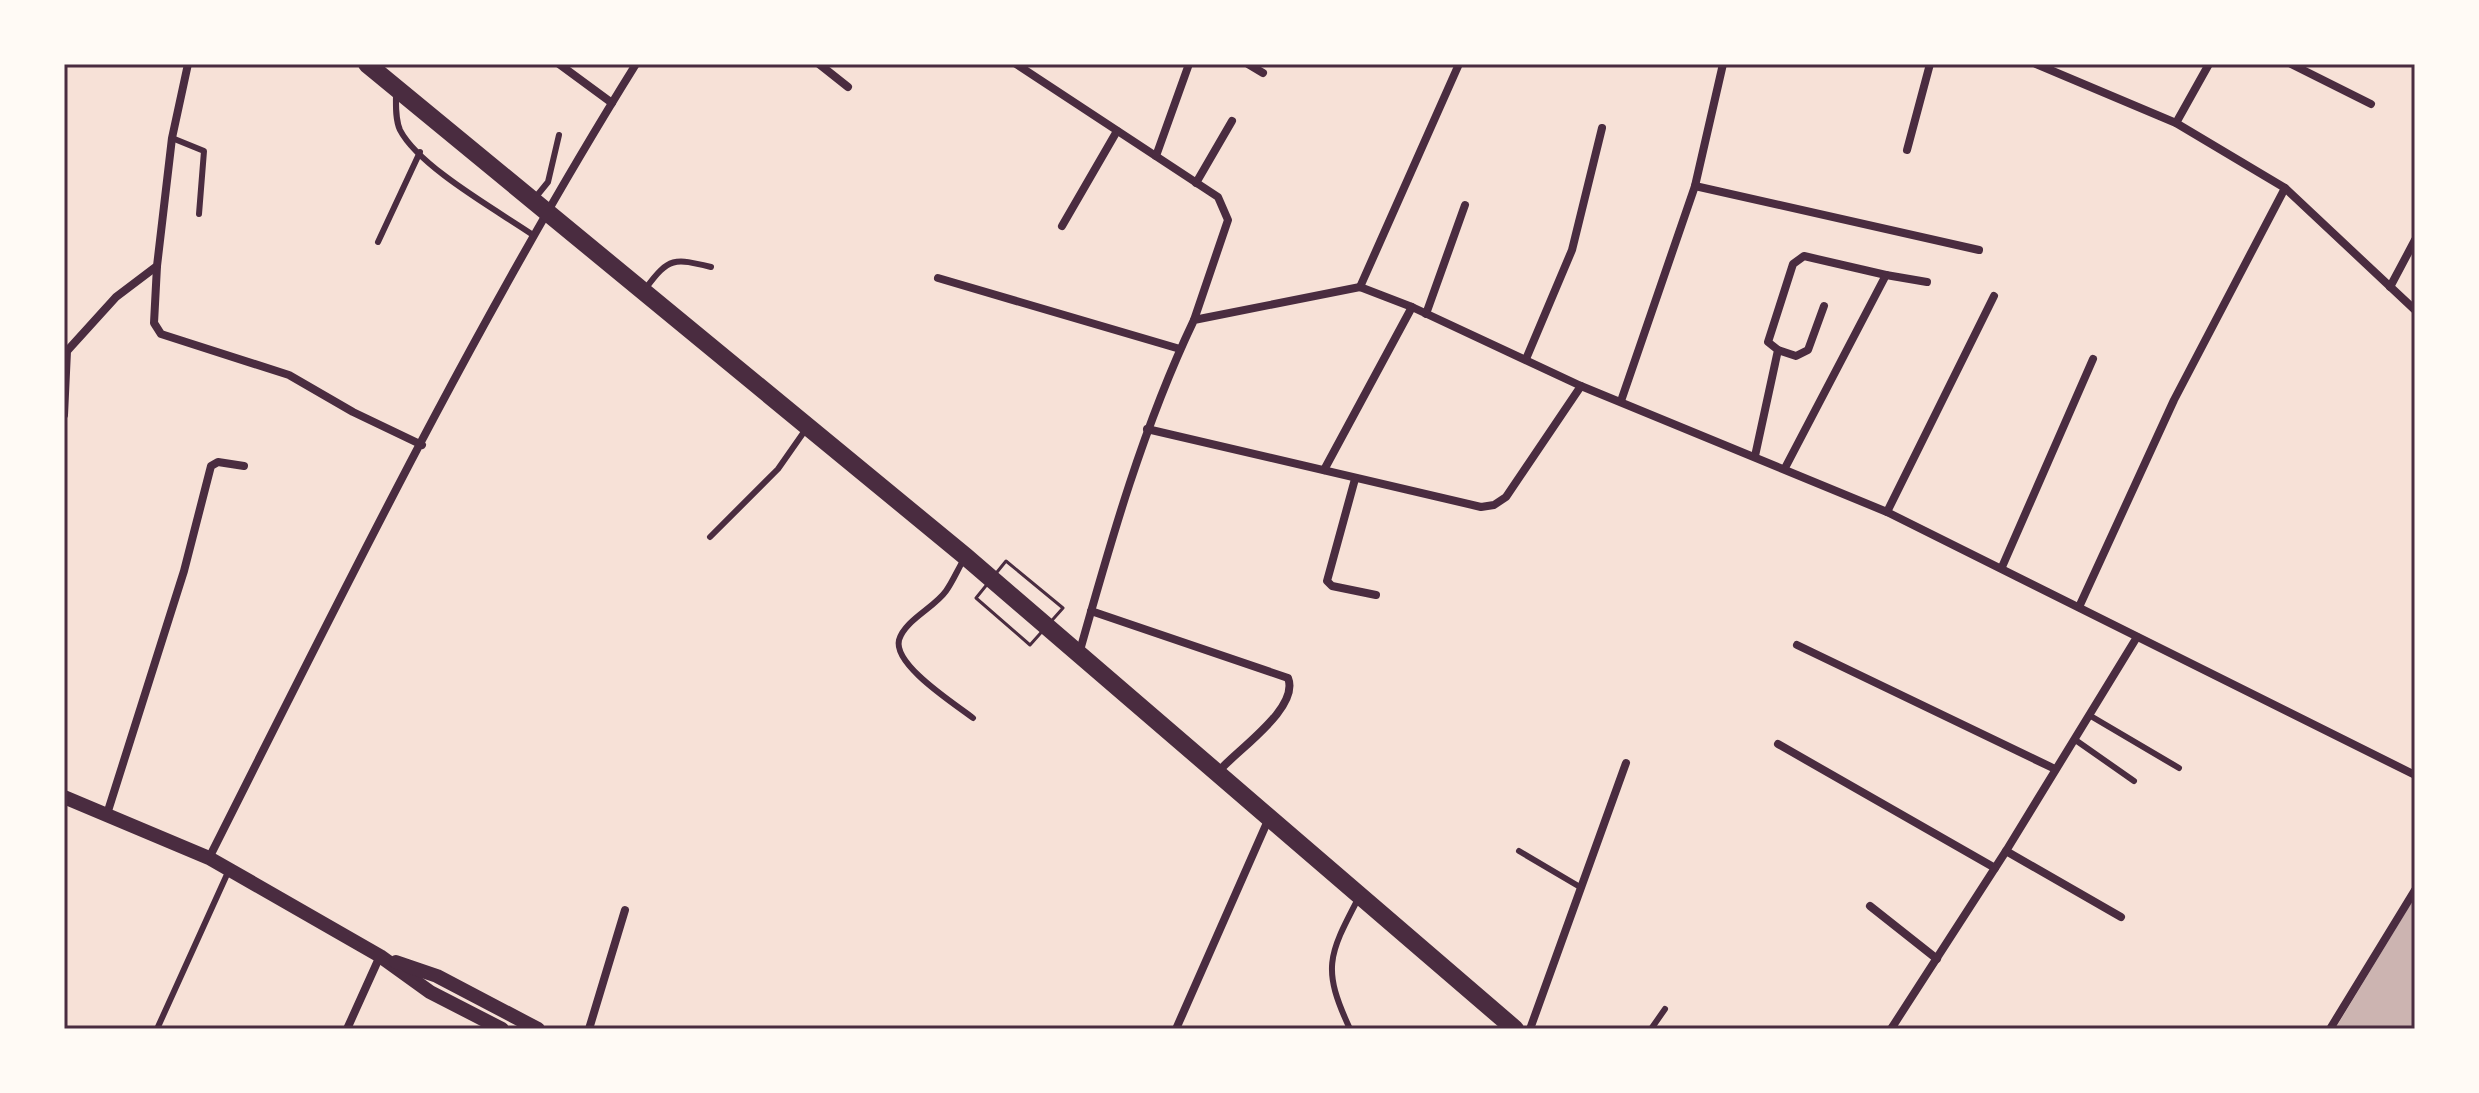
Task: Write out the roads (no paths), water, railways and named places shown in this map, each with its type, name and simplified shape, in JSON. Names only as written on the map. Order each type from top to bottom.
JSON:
[{"type":"main road","points":[[372,66],[965,556],[1515,1029]]},
{"type":"street","points":[[188,64],[172,138],[157,266],[154,323],[161,334],[289,375],[353,412],[422,445]]},
{"type":"street","points":[[559,64],[612,103]]},
{"type":"street","points":[[209,858],[533,235],[540,206],[636,64]]},
{"type":"street","points":[[819,64],[848,87]]},
{"type":"street","points":[[1016,64],[1218,197],[1228,220],[1194,320],[1147,429],[1079,654]]},
{"type":"street","points":[[1156,156],[1189,64]]},
{"type":"street","points":[[1248,64],[1263,73]]},
{"type":"street","points":[[1360,287],[1459,64]]},
{"type":"street","points":[[1621,401],[1695,186],[1723,64]]},
{"type":"street","points":[[1907,150],[1930,64]]},
{"type":"street","points":[[2036,64],[2176,123],[2285,188],[2415,310]]},
{"type":"street","points":[[2176,123],[2209,64]]},
{"type":"street","points":[[2291,64],[2371,104]]},
{"type":"street","points":[[1196,183],[1232,121]]},
{"type":"street","points":[[1526,359],[1572,250],[1602,128]]},
{"type":"street","points":[[1062,226],[1117,131]]},
{"type":"street","points":[[1695,186],[1979,250]]},
{"type":"street","points":[[2079,607],[2174,400],[2285,188]]},
{"type":"street","points":[[1426,314],[1465,205]]},
{"type":"street","points":[[2390,287],[2415,240]]},
{"type":"street","points":[[1824,306],[1808,350],[1796,356],[1778,350],[1768,342],[1793,264],[1798,258],[1804,256],[1927,282]]},
{"type":"street","points":[[64,415],[65,351],[116,297],[157,266]]},
{"type":"street","points":[[1785,468],[1886,275]]},
{"type":"street","points":[[938,278],[1180,349]]},
{"type":"street","points":[[1194,320],[1360,287],[1412,307],[1581,386],[1887,512],[2415,775]]},
{"type":"street","points":[[1887,512],[1994,296]]},
{"type":"street","points":[[1324,470],[1412,307]]},
{"type":"street","points":[[1755,456],[1778,350]]},
{"type":"street","points":[[2002,567],[2093,359]]},
{"type":"street","points":[[1147,429],[1481,507],[1494,505],[1506,497],[1581,386]]},
{"type":"street","points":[[107,814],[184,571],[204,483],[211,466],[218,462],[244,466]]},
{"type":"street","points":[[1355,479],[1327,581],[1332,586],[1376,595]]},
{"type":"street","points":[[1091,611],[1288,678],[1290,693],[1271,722],[1217,773]]},
{"type":"street","points":[[1891,1029],[2006,851],[2137,637]]},
{"type":"street","points":[[1797,645],[2055,769]]},
{"type":"street","points":[[1778,744],[1995,868]]},
{"type":"street","points":[[1530,1029],[1626,763]]},
{"type":"street","points":[[64,797],[209,858],[380,956],[430,992],[502,1029]]},
{"type":"street","points":[[1176,1029],[1269,818]]},
{"type":"street","points":[[2006,851],[2121,917]]},
{"type":"street","points":[[2330,1029],[2415,890]]},
{"type":"street","points":[[1870,906],[1937,959]]},
{"type":"street","points":[[589,1029],[625,910]]},
{"type":"street","points":[[347,1029],[380,956]]},
{"type":"street","points":[[380,956],[437,976],[538,1029]]},
{"type":"lane","points":[[395,87],[399,128],[420,152],[456,183],[533,235]]},
{"type":"lane","points":[[540,206],[559,135]]},
{"type":"lane","points":[[172,138],[204,151],[199,214]]},
{"type":"lane","points":[[378,242],[420,152]]},
{"type":"lane","points":[[644,291],[668,263],[678,259],[711,267]]},
{"type":"lane","points":[[710,537],[778,469],[808,426]]},
{"type":"lane","points":[[965,556],[945,592],[907,628],[899,641],[900,652],[915,673],[973,718]]},
{"type":"lane","points":[[2089,715],[2179,768]]},
{"type":"lane","points":[[2074,739],[2134,781]]},
{"type":"lane","points":[[1519,851],[1580,887]]},
{"type":"lane","points":[[157,1029],[229,870]]},
{"type":"lane","points":[[1350,1029],[1335,997],[1330,969],[1334,944],[1360,896]]},
{"type":"lane","points":[[1651,1029],[1665,1009]]}]
